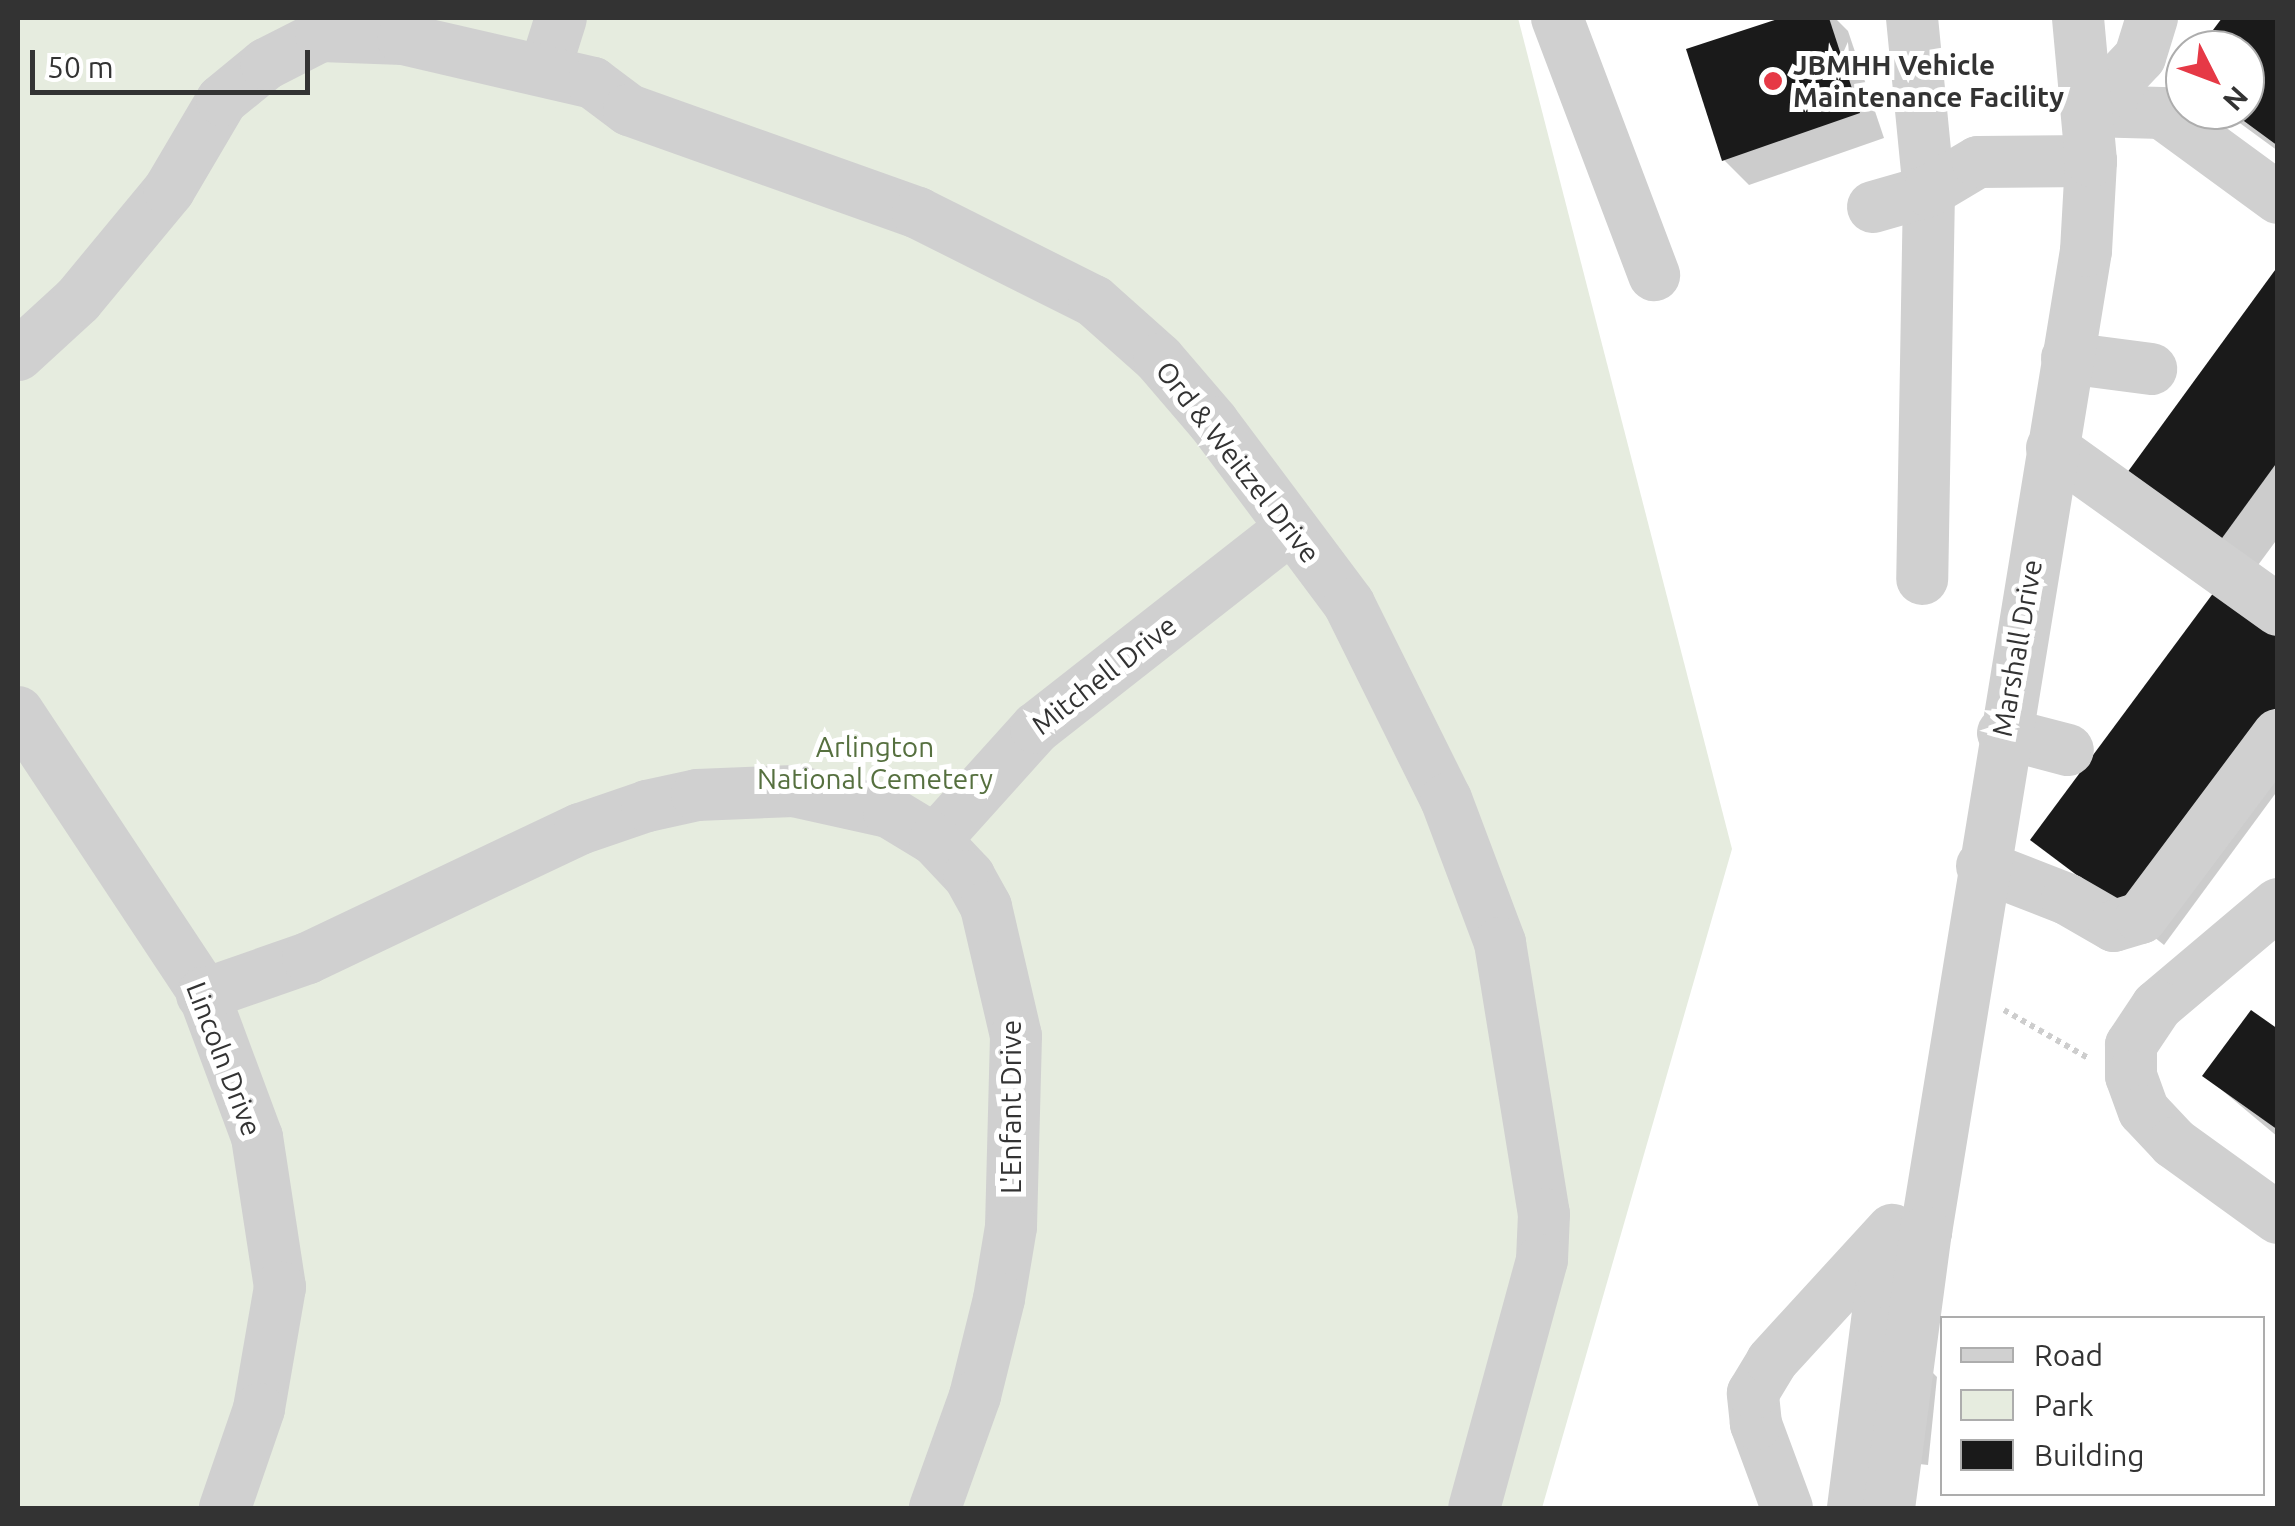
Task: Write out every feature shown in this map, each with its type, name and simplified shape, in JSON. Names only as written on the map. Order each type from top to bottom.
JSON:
[{"type":"street","points":[[546,69],[561,18]]},
{"type":"street","points":[[1556,18],[1654,275]]},
{"type":"street","points":[[1912,18],[1929,191],[1922,578]]},
{"type":"street","name":"Marshall Drive","points":[[1889,1508],[1982,866],[2086,251],[2090,136],[2078,18]]},
{"type":"street","points":[[2090,136],[2140,57],[2152,18]]},
{"type":"street","name":"Ord & Weitzel Drive","points":[[18,355],[78,300],[169,190],[222,100],[266,64],[321,36],[370,35],[546,69],[593,83],[629,110],[918,213],[1094,301],[1159,359],[1348,604],[1414,728],[1500,942],[1544,1214],[1542,1260],[1474,1508]]},
{"type":"street","points":[[1873,206],[1929,191],[1978,162],[2090,136],[2162,113],[2278,198]]},
{"type":"street","points":[[2068,358],[2152,370]]},
{"type":"street","points":[[2052,448],[2278,610]]},
{"type":"street","name":"Mitchell Drive","points":[[935,840],[1036,728],[1291,528]]},
{"type":"street","name":"Lincoln Drive","points":[[18,712],[202,995],[257,1137],[280,1286],[259,1409],[225,1508]]},
{"type":"street","points":[[2003,733],[2068,750]]},
{"type":"street","points":[[1982,866],[2068,899],[2114,926],[2141,918],[2278,735]]},
{"type":"street","name":"L'Enfant Drive","points":[[202,995],[308,958],[580,829],[647,806],[698,795],[794,791],[889,812],[935,840],[969,876],[986,907],[1016,1036],[1011,1227],[999,1299],[975,1396],[935,1508]]},
{"type":"street","points":[[2278,904],[2157,1006],[2130,1045],[2130,1076],[2144,1111],[2174,1143],[2278,1218]]},
{"type":"street","points":[[1787,1508],[1756,1424],[1753,1393],[1772,1361],[1930,1208]]},
{"type":"street","points":[[1853,1508],[1882,1282],[1930,1208]]},
{"type":"path","points":[[1962,998],[2014,1012],[2062,1047],[2130,1076]]},
{"type":"green space","name":"Arlington National Cemetery","points":[[18,18],[1518,18],[1732,849],[1542,1508],[18,1508]]},
{"type":"building","name":"JBMHH Vehicle Maintenance Facility","points":[[1781,18],[1829,18],[1860,113],[1722,161],[1686,49]]},
{"type":"building","points":[[2222,18],[2278,18],[2278,146],[2256,130],[2265,130],[2265,30],[2213,30]]},
{"type":"building","points":[[2278,266],[2278,461],[2217,545],[2124,477]]},
{"type":"building","points":[[2217,588],[2278,633],[2278,713],[2130,915],[2030,840]]},
{"type":"building","points":[[2251,1010],[2278,1029],[2278,1130],[2202,1076]]},
{"type":"place","name":"JBMHH Vehicle Maintenance Facility","points":[[1773,81]]}]
